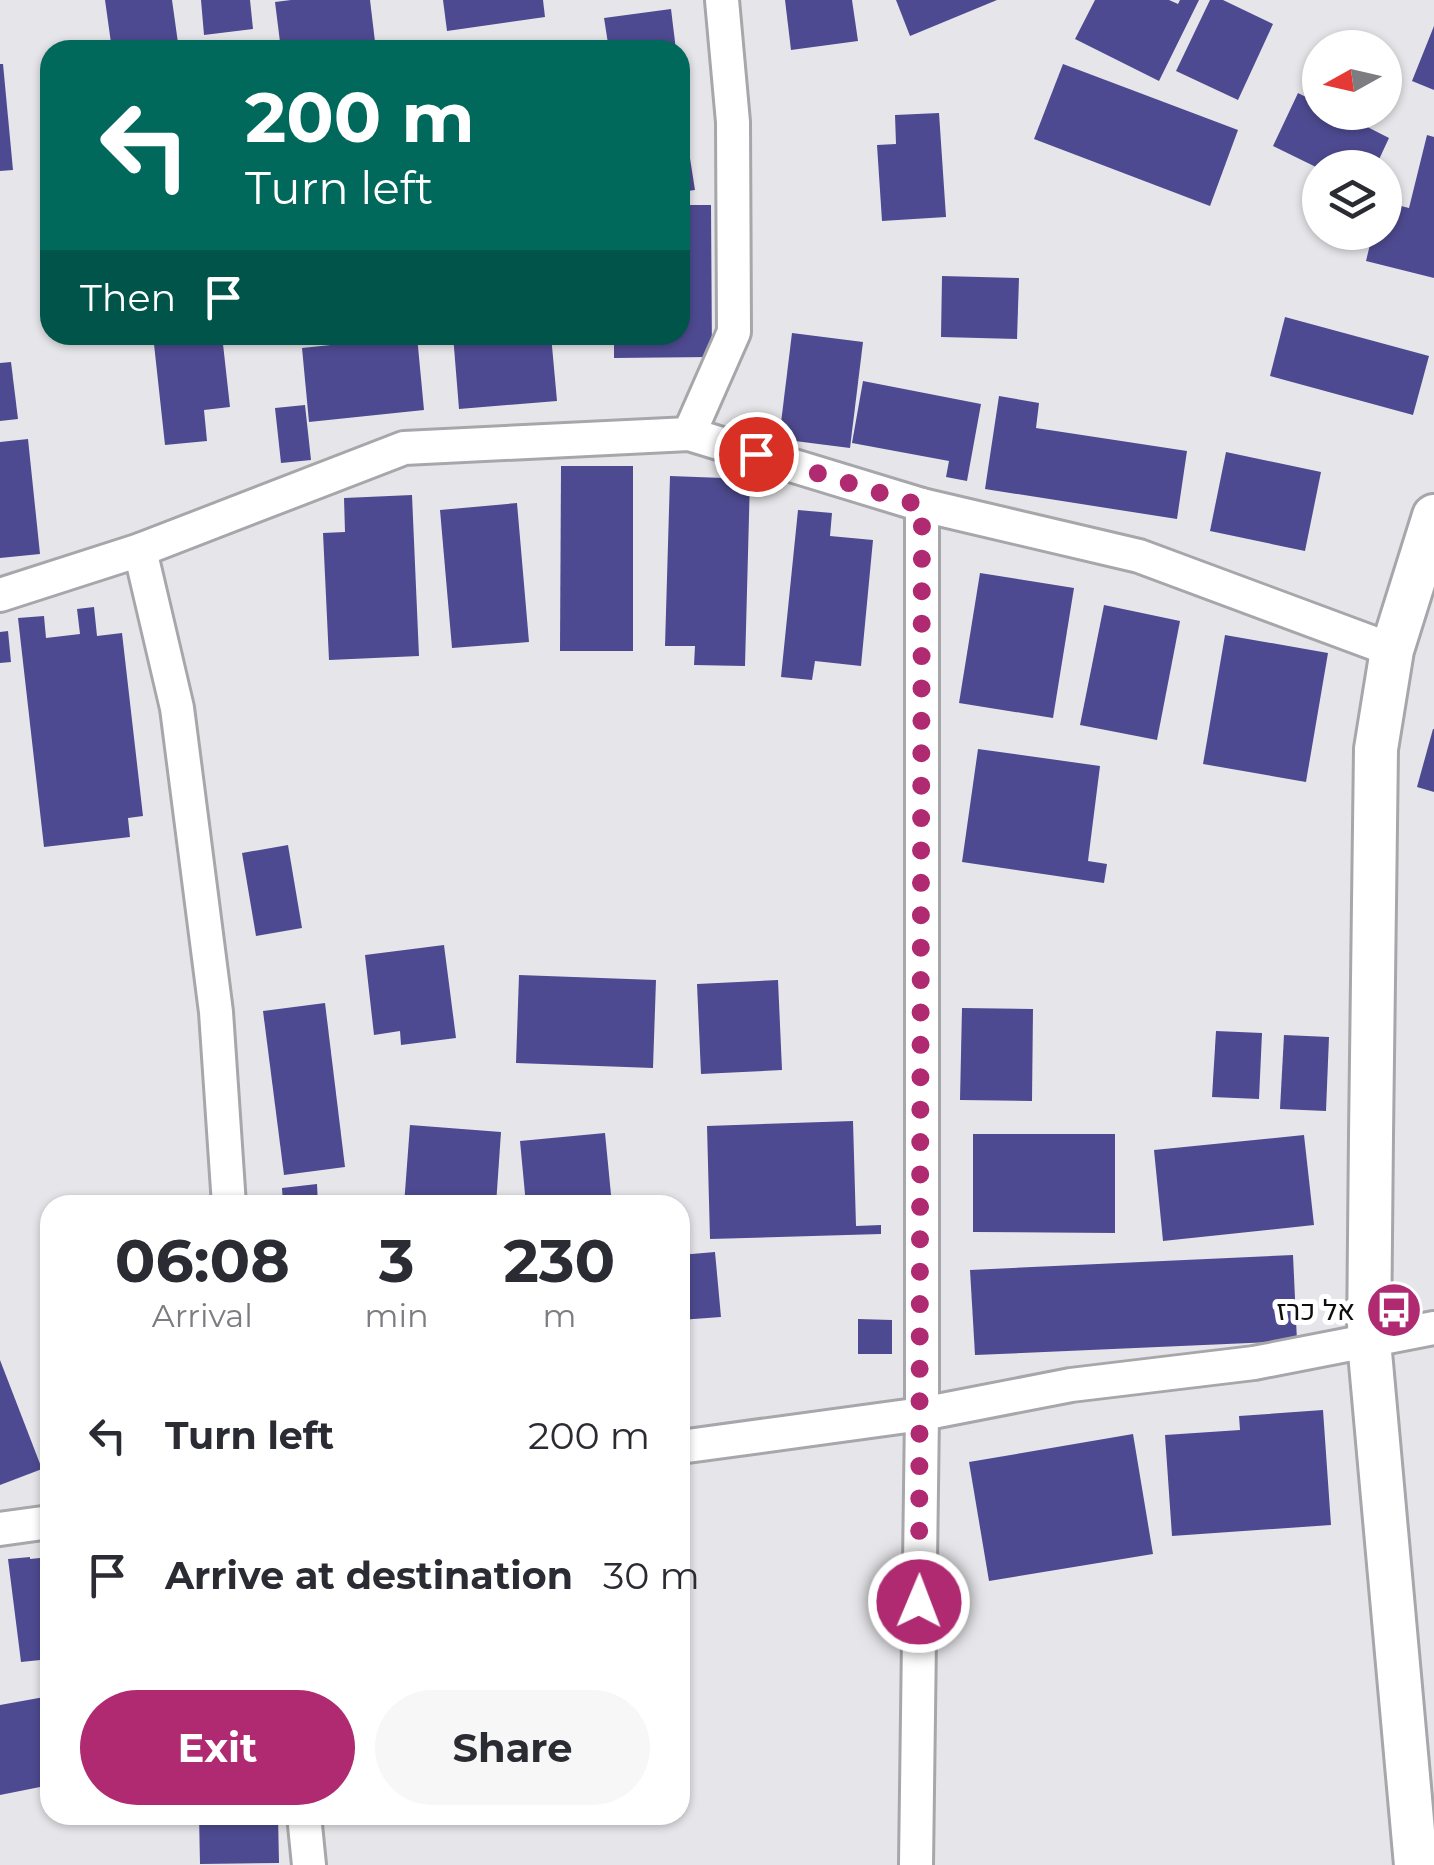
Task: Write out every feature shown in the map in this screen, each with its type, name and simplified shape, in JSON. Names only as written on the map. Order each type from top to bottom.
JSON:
[{"type":"street","points":[[689,434],[734,332],[733,122],[722,0]]},
{"type":"street","points":[[0,595],[140,550],[404,448],[689,434],[922,506],[1139,556],[1392,650]]},
{"type":"street","points":[[916,1865],[922,1414],[922,506]]},
{"type":"street","points":[[1416,1865],[1368,1341],[1376,749],[1392,650],[1434,516]]},
{"type":"street","points":[[140,550],[177,708],[216,1012],[227,1195]]},
{"type":"street","points":[[690,1447],[922,1414],[1071,1386],[1254,1363],[1434,1328]]},
{"type":"street","points":[[0,1529],[40,1523]]},
{"type":"street","points":[[305,1825],[309,1865]]},
{"type":"building","points":[[105,0],[172,0],[178,40],[111,40]]},
{"type":"building","points":[[201,0],[250,0],[253,29],[204,35]]},
{"type":"building","points":[[370,0],[375,40],[280,40],[275,2]]},
{"type":"building","points":[[443,0],[543,0],[545,17],[447,31]]},
{"type":"building","points":[[785,0],[852,0],[858,41],[791,50]]},
{"type":"building","points":[[896,0],[997,0],[910,36]]},
{"type":"building","points":[[1095,0],[1169,0],[1178,4],[1180,0],[1199,0],[1159,81],[1075,39]]},
{"type":"building","points":[[1210,0],[1223,0],[1273,24],[1238,100],[1176,71]]},
{"type":"building","points":[[671,9],[675,40],[607,40],[604,18]]},
{"type":"building","points":[[1434,26],[1434,90],[1412,81]]},
{"type":"building","points":[[0,64],[13,170],[0,171]]},
{"type":"building","points":[[1063,64],[1238,130],[1210,206],[1034,139]]},
{"type":"building","points":[[1298,93],[1302,95],[1302,130],[1373,130],[1389,138],[1383,150],[1302,150],[1302,160],[1273,146]]},
{"type":"building","points":[[939,113],[946,217],[882,221],[877,145],[896,144],[895,115]]},
{"type":"building","points":[[1427,135],[1434,137],[1434,278],[1366,261],[1369,250],[1402,250],[1402,206],[1409,208]]},
{"type":"building","points":[[690,158],[695,190],[690,191]]},
{"type":"building","points":[[690,205],[711,205],[712,357],[614,358],[614,345],[690,345]]},
{"type":"building","points":[[942,276],[1019,278],[1017,339],[941,337]]},
{"type":"building","points":[[1285,317],[1429,356],[1413,415],[1270,376]]},
{"type":"building","points":[[792,333],[863,342],[850,448],[779,439]]},
{"type":"building","points":[[154,345],[223,345],[230,407],[204,410],[207,441],[165,445]]},
{"type":"building","points":[[418,345],[424,410],[309,422],[302,348]]},
{"type":"building","points":[[454,345],[552,345],[557,401],[459,409]]},
{"type":"building","points":[[11,362],[18,419],[0,421],[0,363]]},
{"type":"building","points":[[863,381],[981,404],[967,481],[946,477],[949,461],[852,443]]},
{"type":"building","points":[[999,396],[1039,403],[1036,428],[1187,451],[1177,519],[985,489]]},
{"type":"building","points":[[305,405],[311,460],[281,463],[275,408]]},
{"type":"building","points":[[28,439],[40,554],[0,558],[0,442]]},
{"type":"building","points":[[1226,452],[1321,472],[1305,551],[1210,531]]},
{"type":"building","points":[[561,466],[633,466],[633,651],[560,651]]},
{"type":"building","points":[[670,476],[750,479],[745,666],[694,665],[695,646],[665,646]]},
{"type":"building","points":[[412,495],[419,656],[329,660],[323,533],[345,532],[344,498]]},
{"type":"building","points":[[517,503],[529,642],[452,648],[440,510]]},
{"type":"building","points":[[798,510],[832,513],[830,536],[873,540],[861,666],[815,661],[812,680],[781,677]]},
{"type":"building","points":[[980,573],[1074,588],[1053,718],[959,703]]},
{"type":"building","points":[[1104,605],[1180,621],[1157,740],[1080,725]]},
{"type":"building","points":[[94,607],[97,636],[122,633],[143,816],[128,818],[130,837],[44,847],[18,618],[44,616],[46,638],[80,634],[77,609]]},
{"type":"building","points":[[8,631],[11,662],[0,663],[0,632]]},
{"type":"building","points":[[1225,635],[1328,653],[1306,782],[1203,764]]},
{"type":"building","points":[[1434,729],[1434,792],[1417,787]]},
{"type":"building","points":[[978,749],[1100,766],[1088,861],[1107,864],[1104,883],[962,862]]},
{"type":"building","points":[[288,845],[302,928],[256,936],[242,853]]},
{"type":"building","points":[[444,945],[456,1038],[401,1045],[400,1031],[374,1035],[365,955]]},
{"type":"building","points":[[519,975],[656,980],[653,1068],[516,1063]]},
{"type":"building","points":[[778,980],[782,1070],[701,1074],[697,984]]},
{"type":"building","points":[[325,1003],[345,1167],[284,1175],[263,1011]]},
{"type":"building","points":[[962,1008],[1033,1009],[1032,1101],[960,1100]]},
{"type":"building","points":[[1216,1031],[1262,1033],[1259,1099],[1212,1097]]},
{"type":"building","points":[[1284,1035],[1329,1037],[1326,1111],[1280,1109]]},
{"type":"building","points":[[853,1121],[856,1226],[881,1225],[881,1234],[710,1239],[707,1126]]},
{"type":"building","points":[[410,1125],[501,1132],[497,1195],[405,1195]]},
{"type":"building","points":[[605,1133],[611,1195],[525,1195],[520,1141]]},
{"type":"building","points":[[973,1134],[1115,1134],[1115,1233],[973,1232]]},
{"type":"building","points":[[1304,1135],[1314,1225],[1163,1241],[1154,1150]]},
{"type":"building","points":[[317,1184],[318,1195],[282,1195],[282,1188]]},
{"type":"building","points":[[715,1252],[721,1317],[690,1319],[690,1254]]},
{"type":"building","points":[[1293,1255],[1297,1341],[975,1355],[970,1270]]},
{"type":"building","points":[[858,1319],[892,1320],[892,1354],[858,1354]]},
{"type":"building","points":[[0,1360],[40,1470],[0,1485]]},
{"type":"building","points":[[1323,1410],[1331,1525],[1172,1536],[1165,1435],[1240,1430],[1239,1416]]},
{"type":"building","points":[[1133,1434],[1153,1554],[989,1581],[969,1462]]},
{"type":"building","points":[[40,1558],[40,1660],[21,1662],[8,1559]]},
{"type":"building","points":[[40,1698],[40,1787],[0,1795],[0,1705]]},
{"type":"building","points":[[199,1825],[278,1825],[279,1863],[200,1864]]},
{"type":"place","name":"אל כרז","points":[[1394,1310]]},
{"type":"route","points":[[756,454],[922,506],[919,1602]]}]
